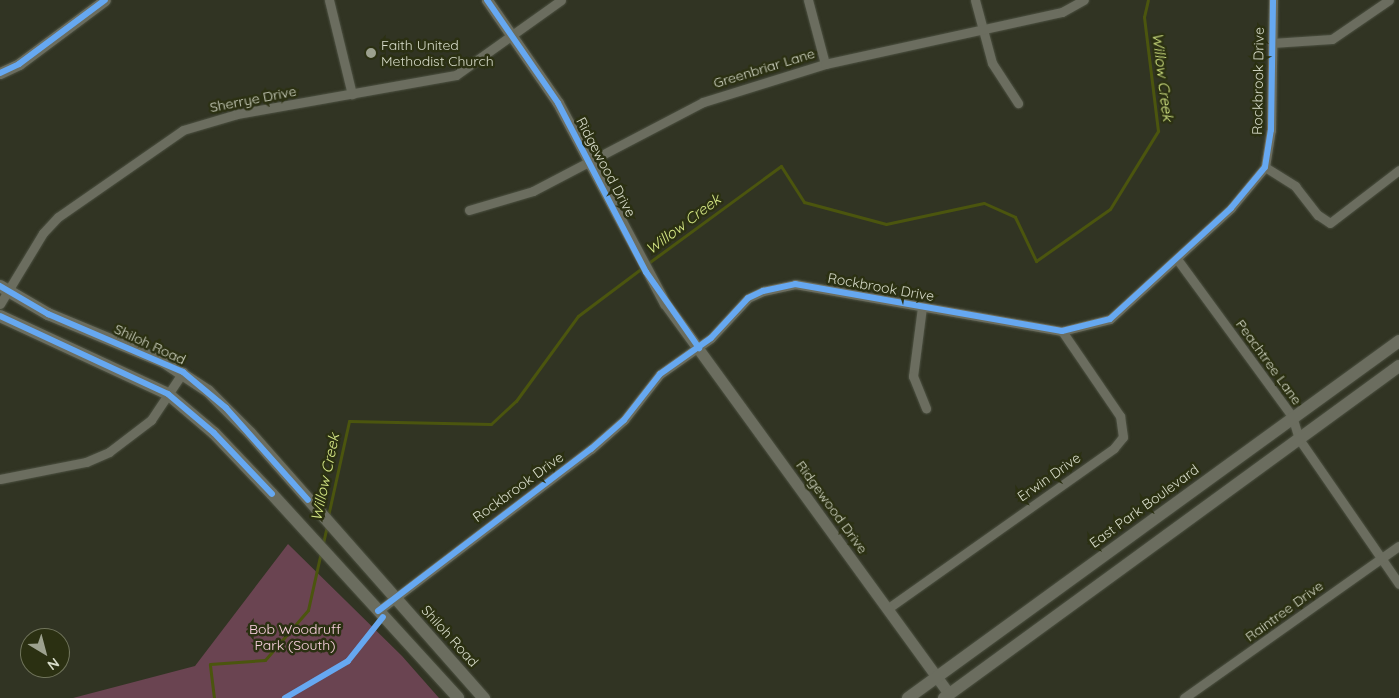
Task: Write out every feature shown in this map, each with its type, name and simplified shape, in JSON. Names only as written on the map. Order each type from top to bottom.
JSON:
[{"type":"main road","name":"Shiloh Road","points":[[4,289],[48,314],[182,372],[232,414],[484,698]]},
{"type":"main road","points":[[0,316],[168,394],[214,433],[333,560],[458,698]]},
{"type":"main road","name":"East Park Boulevard","points":[[908,698],[1292,416],[1399,341]]},
{"type":"main road","points":[[948,697],[1399,366]]},
{"type":"street","points":[[0,73],[19,64],[105,0]]},
{"type":"street","points":[[329,0],[352,94]]},
{"type":"street","name":"Ridgewood Drive","points":[[487,0],[558,103],[646,272],[887,608],[948,697]]},
{"type":"street","name":"Sherrye Drive","points":[[0,304],[4,289],[43,233],[58,217],[183,130],[237,114],[456,75],[514,37],[561,0]]},
{"type":"street","points":[[808,0],[824,64]]},
{"type":"street","points":[[975,0],[992,63],[1018,103]]},
{"type":"street","name":"Greenbriar Lane","points":[[469,210],[533,191],[704,102],[824,64],[983,32],[1062,12],[1084,0]]},
{"type":"street","name":"Rockbrook Drive","points":[[378,611],[395,596],[591,449],[624,420],[660,374],[699,348],[748,298],[778,287],[795,284],[1062,331],[1110,319],[1231,208],[1265,167],[1272,130],[1273,0]]},
{"type":"street","points":[[1272,43],[1332,39],[1389,0]]},
{"type":"street","points":[[1265,167],[1295,186],[1318,215],[1330,222],[1399,170]]},
{"type":"street","name":"Peachtree Lane","points":[[1177,259],[1292,416],[1299,439],[1399,584]]},
{"type":"street","points":[[922,307],[913,376],[926,410]]},
{"type":"street","name":"Erwin Drive","points":[[887,608],[1114,448],[1122,437],[1120,416],[1062,331]]},
{"type":"street","points":[[0,479],[86,462],[110,452],[151,420],[182,372]]},
{"type":"street","name":"Raintree Drive","points":[[1184,698],[1399,546]]},
{"type":"green space","name":"Bob Woodruff Park (South)","points":[[288,544],[402,656],[439,698],[73,698],[195,666]]},
{"type":"waterway","name":"Willow Creek","points":[[647,264],[781,166],[804,202],[886,224],[984,203],[1015,217],[1036,261],[1110,209],[1158,131],[1144,17],[1148,0]]},
{"type":"waterway","name":"Willow Creek","points":[[328,516],[349,421],[491,424],[516,401],[578,316],[642,268]]},
{"type":"waterway","name":"Willow Creek","points":[[323,543],[327,525]]},
{"type":"waterway","name":"Willow Creek","points":[[214,698],[210,664],[265,660],[308,610],[321,552]]},
{"type":"cycle path","points":[[0,73],[19,64],[105,0]]},
{"type":"cycle path","points":[[487,0],[558,103],[646,272],[699,348]]},
{"type":"cycle path","points":[[378,611],[591,449],[624,420],[660,374],[711,338],[748,298],[763,291],[795,284],[1062,331],[1110,319],[1231,208],[1265,167],[1271,130],[1273,0]]},
{"type":"cycle path","points":[[0,286],[48,314],[183,372],[226,408],[308,500]]},
{"type":"cycle path","points":[[0,316],[168,394],[214,433],[272,494]]},
{"type":"cycle path","points":[[285,698],[348,661],[383,617]]},
{"type":"place","name":"Faith United Methodist Church","points":[[371,53]]}]
